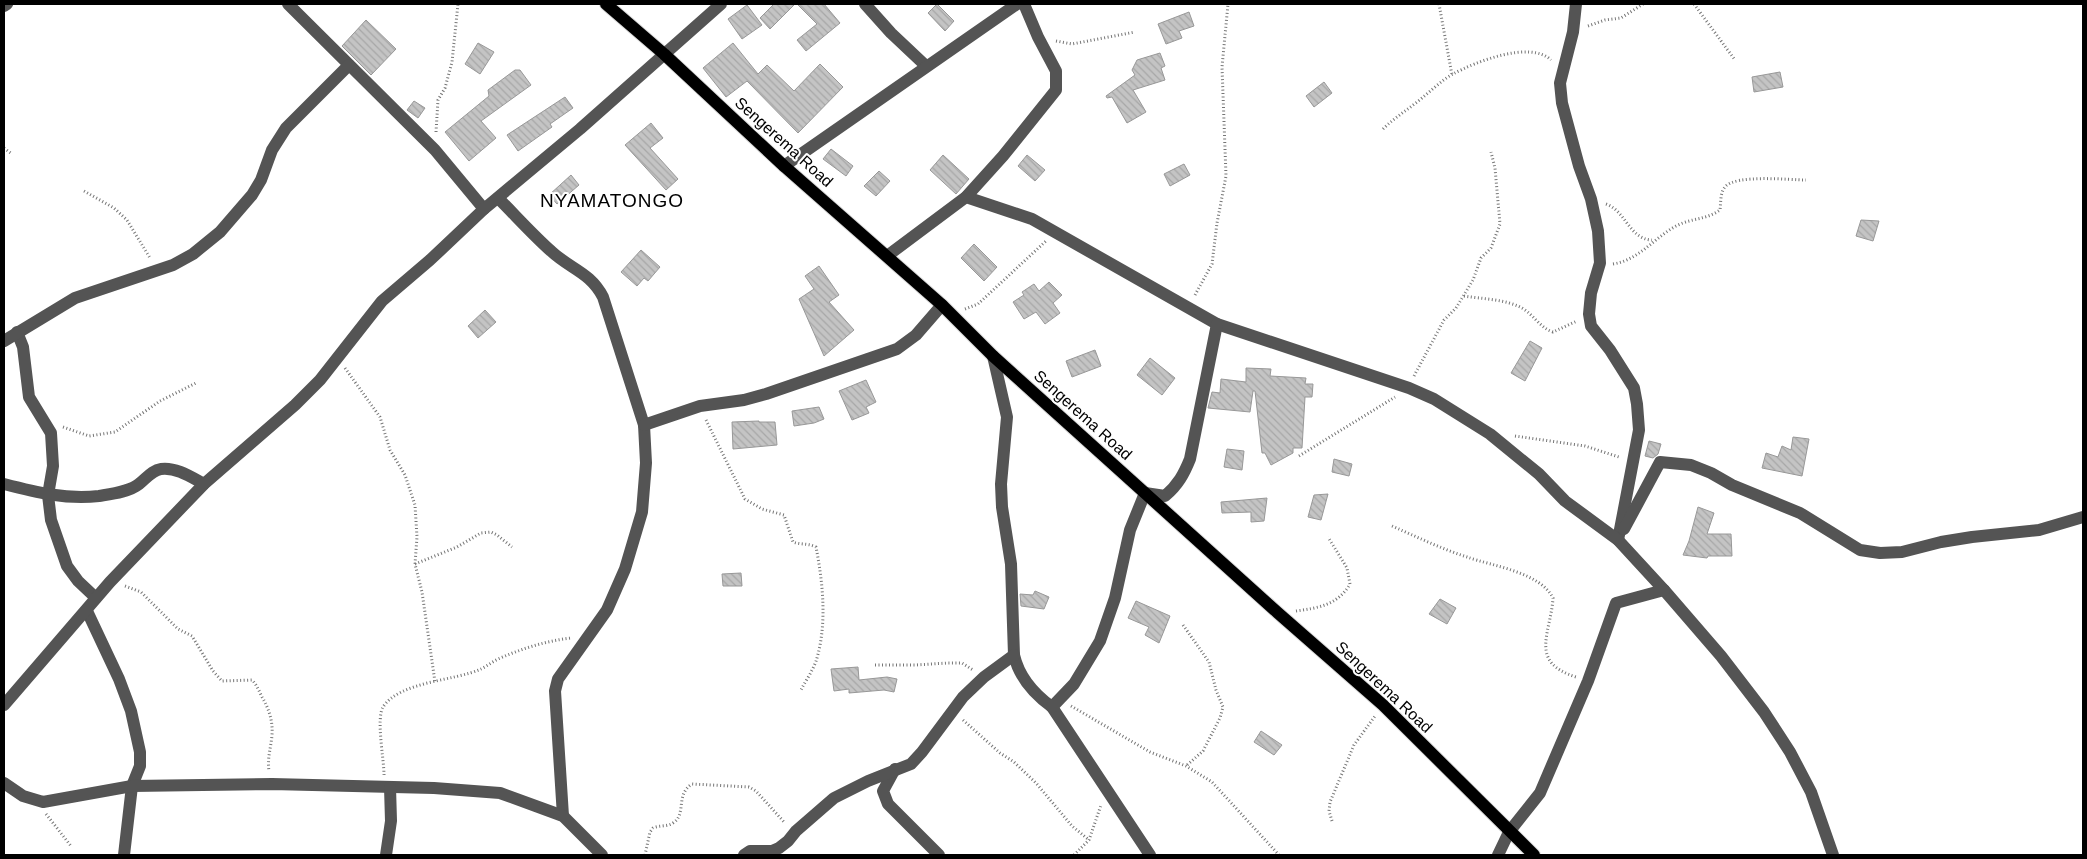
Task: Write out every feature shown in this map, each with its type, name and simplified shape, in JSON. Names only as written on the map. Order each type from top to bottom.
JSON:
[{"type":"main road","name":"Sengerema Road","points":[[606,4],[664,54],[784,166],[942,305],[994,356],[1278,613],[1383,705],[1534,855]]},
{"type":"street","points":[[288,4],[435,150],[484,209]]},
{"type":"street","points":[[4,705],[87,611],[110,582],[204,484],[295,406],[382,301],[430,260],[484,209],[722,4]]},
{"type":"street","points":[[865,4],[891,33],[926,66]]},
{"type":"street","points":[[784,166],[1017,4]]},
{"type":"street","points":[[887,256],[966,196],[1045,107],[1056,90],[1056,71],[1038,37],[1024,4]]},
{"type":"street","points":[[1576,4],[1573,32],[1560,83],[1562,103],[1579,166],[1591,199],[1598,231],[1600,263],[1591,293],[1588,314],[1591,326],[1610,350],[1634,388],[1637,404],[1639,430],[1618,540]]},
{"type":"street","points":[[4,341],[75,298],[152,271],[164,270],[193,254],[220,232],[252,195],[261,180],[272,150],[286,128],[349,65]]},
{"type":"street","points":[[966,196],[1032,219],[1217,324],[1408,388],[1434,399],[1490,434],[1539,474],[1565,501],[1618,540],[1721,656],[1764,712],[1790,752],[1811,792],[1833,855]]},
{"type":"street","points":[[498,198],[552,253],[589,276],[597,285],[603,297],[626,375],[644,426],[646,463],[642,512],[625,569],[607,610],[558,679],[555,691],[562,816]]},
{"type":"street","points":[[644,426],[700,406],[744,400],[766,394],[897,349],[916,335],[942,305]]},
{"type":"street","points":[[1057,703],[1080,676],[1100,641],[1115,598],[1130,530],[1145,493],[1165,496],[1184,475],[1190,459],[1217,324]]},
{"type":"street","points":[[16,332],[23,347],[29,397],[51,433],[52,466],[48,494],[52,520],[67,566],[78,581],[96,598]]},
{"type":"street","points":[[994,356],[1007,417],[1001,484],[1002,507],[1011,564],[1014,655],[1017,667],[1039,698],[1057,703],[1106,787],[1150,855]]},
{"type":"street","points":[[1618,540],[1660,462],[1691,465],[1711,473],[1732,485],[1800,513],[1860,550],[1880,553],[1902,552],[1941,542],[1972,537],[2039,530],[2083,517]]},
{"type":"street","points":[[4,484],[48,494],[80,497],[101,496],[138,486],[159,469],[169,469],[183,473],[204,484]]},
{"type":"street","points":[[1498,855],[1509,832],[1540,793],[1588,681],[1616,603],[1664,590]]},
{"type":"street","points":[[87,611],[119,679],[131,711],[140,759],[140,766],[132,786],[124,855]]},
{"type":"street","points":[[744,855],[750,851],[772,851],[779,848],[834,798],[895,769],[911,764],[964,696],[984,677],[1014,655]]},
{"type":"street","points":[[895,769],[883,791],[888,804],[939,855]]},
{"type":"street","points":[[4,783],[35,801],[43,802],[132,786],[272,784],[388,787],[500,793],[562,816],[602,855]]},
{"type":"street","points":[[386,855],[391,821],[388,787]]},
{"type":"path","points":[[435,150],[438,100],[445,88],[452,62],[458,4]]},
{"type":"path","points":[[1188,309],[1212,264],[1217,223],[1226,176],[1222,67],[1228,4]]},
{"type":"path","points":[[1440,4],[1452,74]]},
{"type":"path","points":[[1573,32],[1605,20],[1622,18],[1643,4]]},
{"type":"path","points":[[1694,4],[1735,60]]},
{"type":"path","points":[[1038,37],[1072,44],[1135,32]]},
{"type":"path","points":[[1383,129],[1452,74],[1494,58],[1525,51],[1545,54],[1562,70]]},
{"type":"path","points":[[4,148],[12,154]]},
{"type":"path","points":[[1299,456],[1408,388],[1444,320],[1456,308],[1473,280],[1481,258],[1491,248],[1500,224],[1495,168],[1491,152]]},
{"type":"path","points":[[1600,263],[1614,264],[1628,260],[1641,252],[1653,240],[1683,222],[1709,217],[1714,214],[1720,210],[1721,197],[1726,186],[1733,182],[1746,180],[1806,180]]},
{"type":"path","points":[[84,191],[114,208],[127,220],[151,259],[164,270]]},
{"type":"path","points":[[1591,199],[1611,206],[1636,234],[1645,240],[1653,240]]},
{"type":"path","points":[[952,315],[978,304],[1056,232]]},
{"type":"path","points":[[1463,296],[1509,303],[1524,309],[1545,330],[1553,332],[1588,314]]},
{"type":"path","points":[[338,356],[380,417],[390,450],[405,475],[415,505],[417,537],[415,564],[422,592],[435,682]]},
{"type":"path","points":[[51,433],[64,427],[89,436],[115,432],[160,401],[196,383]]},
{"type":"path","points":[[700,406],[745,499],[762,509],[784,515],[793,542],[798,544],[808,543],[816,547],[820,568],[824,626],[816,660],[801,690]]},
{"type":"path","points":[[1514,436],[1585,446],[1619,457],[1619,466]]},
{"type":"path","points":[[1392,526],[1468,558],[1510,570],[1544,587],[1553,598],[1544,646],[1548,658],[1555,668],[1588,681]]},
{"type":"path","points":[[415,564],[457,548],[481,533],[491,532],[512,547]]},
{"type":"path","points":[[1278,613],[1306,610],[1329,604],[1343,596],[1350,584],[1347,568],[1328,537]]},
{"type":"path","points":[[110,582],[141,592],[178,628],[192,636],[213,671],[222,681],[252,680],[256,684],[269,708],[271,719],[272,736],[268,765],[272,784]]},
{"type":"path","points":[[1183,625],[1209,662],[1216,690],[1223,707],[1220,718],[1203,751],[1186,766]]},
{"type":"path","points":[[388,787],[379,722],[383,707],[391,698],[410,688],[481,669],[496,660],[549,641],[589,636]]},
{"type":"path","points":[[875,665],[962,664],[984,677]]},
{"type":"path","points":[[1057,703],[1073,708],[1150,752],[1186,766],[1212,782],[1279,855]]},
{"type":"path","points":[[1332,821],[1329,812],[1330,802],[1354,745],[1383,705]]},
{"type":"path","points":[[951,714],[967,721],[1000,753],[1014,762],[1036,783],[1072,826],[1089,840]]},
{"type":"path","points":[[645,855],[650,832],[653,828],[675,822],[681,810],[684,792],[692,784],[749,787],[756,791],[787,825],[796,831]]},
{"type":"path","points":[[1074,855],[1089,840],[1097,820],[1106,787]]},
{"type":"path","points":[[35,801],[71,846]]},
{"type":"building","points":[[774,4],[795,4],[770,29],[760,18]]},
{"type":"building","points":[[797,4],[824,4],[840,23],[806,51],[797,40],[817,24]]},
{"type":"building","points":[[937,4],[954,21],[945,31],[928,13]]},
{"type":"building","points":[[747,5],[762,25],[742,39],[728,19]]},
{"type":"building","points":[[1189,12],[1194,26],[1179,31],[1182,38],[1166,44],[1158,24]]},
{"type":"building","points":[[366,20],[396,49],[371,75],[342,46]]},
{"type":"building","points":[[478,43],[494,52],[480,74],[465,64]]},
{"type":"building","points":[[733,43],[758,74],[767,65],[794,91],[820,64],[843,87],[798,133],[747,81],[726,97],[703,68]]},
{"type":"building","points":[[1160,53],[1165,66],[1161,68],[1165,80],[1133,90],[1146,112],[1127,123],[1112,97],[1107,98],[1106,96],[1135,75],[1132,70],[1137,60]]},
{"type":"building","points":[[515,70],[520,70],[531,85],[481,121],[496,138],[469,161],[445,132],[489,96],[488,90]]},
{"type":"building","points":[[1780,72],[1783,87],[1754,92],[1752,77]]},
{"type":"building","points":[[1324,82],[1332,93],[1314,107],[1306,96]]},
{"type":"building","points":[[565,97],[573,108],[550,124],[552,127],[518,151],[507,135]]},
{"type":"building","points":[[414,101],[425,108],[418,118],[407,110]]},
{"type":"building","points":[[651,123],[663,138],[650,148],[678,179],[666,190],[625,145]]},
{"type":"building","points":[[831,149],[853,166],[846,176],[823,159]]},
{"type":"building","points":[[943,155],[969,179],[956,194],[930,170]]},
{"type":"building","points":[[1027,155],[1045,170],[1035,181],[1018,166]]},
{"type":"building","points":[[1184,164],[1190,175],[1170,186],[1164,174]]},
{"type":"building","points":[[879,171],[890,181],[876,196],[864,186]]},
{"type":"building","points":[[571,175],[579,185],[557,204],[549,195]]},
{"type":"building","points":[[1861,220],[1879,221],[1873,241],[1856,236]]},
{"type":"building","points":[[974,244],[997,267],[984,281],[961,258]]},
{"type":"building","points":[[641,250],[660,267],[648,281],[644,278],[637,286],[621,272]]},
{"type":"building","points":[[819,266],[839,295],[829,302],[854,330],[824,356],[799,299],[814,289],[805,276]]},
{"type":"building","points":[[1049,282],[1062,295],[1053,303],[1060,313],[1045,324],[1036,312],[1024,319],[1013,302],[1024,295],[1022,292],[1034,284],[1039,291]]},
{"type":"building","points":[[485,310],[496,322],[478,338],[468,326]]},
{"type":"building","points":[[1530,341],[1542,348],[1525,381],[1511,373]]},
{"type":"building","points":[[1095,350],[1101,366],[1072,377],[1066,361]]},
{"type":"building","points":[[1150,358],[1175,378],[1162,395],[1137,375]]},
{"type":"building","points":[[1246,368],[1271,369],[1270,376],[1306,378],[1305,384],[1313,384],[1312,397],[1305,397],[1302,448],[1293,448],[1293,453],[1271,465],[1265,453],[1262,453],[1255,391],[1253,391],[1250,412],[1208,408],[1212,392],[1220,393],[1221,379],[1246,382]]},
{"type":"building","points":[[866,380],[876,402],[866,407],[869,413],[852,420],[839,391]]},
{"type":"building","points":[[819,407],[824,419],[814,423],[794,426],[792,411]]},
{"type":"building","points":[[732,422],[775,422],[777,445],[733,449]]},
{"type":"building","points":[[1793,437],[1809,439],[1802,476],[1762,468],[1766,453],[1778,457],[1782,446],[1791,450]]},
{"type":"building","points":[[1649,441],[1661,444],[1658,454],[1653,458],[1645,456]]},
{"type":"building","points":[[1227,449],[1244,451],[1242,470],[1224,467]]},
{"type":"building","points":[[1334,459],[1352,464],[1349,476],[1332,472]]},
{"type":"building","points":[[1328,494],[1321,520],[1308,517],[1314,495]]},
{"type":"building","points":[[1267,498],[1264,521],[1251,522],[1251,512],[1222,513],[1221,502]]},
{"type":"building","points":[[1698,507],[1714,513],[1707,534],[1731,534],[1732,556],[1708,556],[1707,558],[1683,555],[1689,541]]},
{"type":"building","points":[[741,573],[742,586],[723,586],[722,574]]},
{"type":"building","points":[[1035,591],[1049,597],[1044,609],[1021,606],[1020,594],[1033,595]]},
{"type":"building","points":[[1440,599],[1456,608],[1447,624],[1429,614]]},
{"type":"building","points":[[1136,601],[1170,616],[1159,643],[1145,635],[1149,627],[1128,618]]},
{"type":"building","points":[[858,667],[859,680],[887,677],[897,679],[894,692],[884,690],[849,693],[849,689],[834,691],[831,669]]},
{"type":"building","points":[[1261,731],[1282,745],[1274,755],[1254,742]]},
{"type":"district","name":"NYAMATONGO","points":[[612,200]]}]
